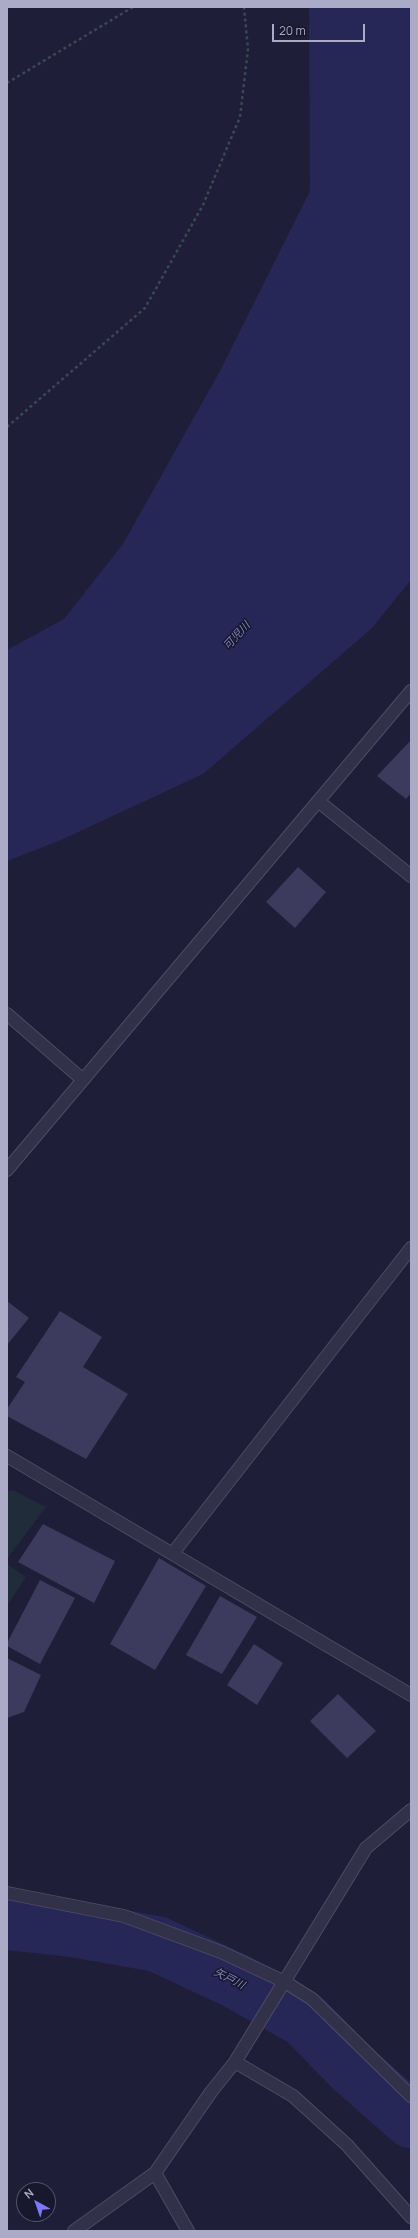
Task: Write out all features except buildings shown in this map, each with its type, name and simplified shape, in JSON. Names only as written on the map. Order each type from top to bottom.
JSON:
[{"type":"street","points":[[7,1170],[411,691]]},
{"type":"street","points":[[318,801],[411,876]]},
{"type":"street","points":[[7,1014],[83,1080]]},
{"type":"street","points":[[173,1553],[411,1248]]},
{"type":"street","points":[[7,1456],[411,1695]]},
{"type":"street","points":[[74,2231],[155,2174],[211,2092],[235,2062],[366,1848],[411,1810]]},
{"type":"street","points":[[7,1893],[124,1916],[221,1952],[285,1982],[312,1999],[411,2096]]},
{"type":"street","points":[[235,2062],[293,2096],[347,2145],[411,2217]]},
{"type":"street","points":[[155,2174],[188,2231]]},
{"type":"path","points":[[7,83],[133,7]]},
{"type":"path","points":[[7,427],[145,308],[203,205],[240,117],[248,49],[244,7]]},
{"type":"shaded area","points":[[13,1490],[46,1507],[7,1559],[7,1492]]},
{"type":"shaded area","points":[[7,1564],[26,1577],[7,1606]]},
{"type":"water","name":"可児川","points":[[309,7],[411,7],[411,580],[371,629],[203,774],[61,840],[7,861],[7,650],[64,619],[123,544],[220,371],[310,191]]},
{"type":"waterway","name":"矢戸川","points":[[7,1922],[72,1929],[157,1944],[236,1981],[304,2019],[353,2069],[411,2120]]}]
